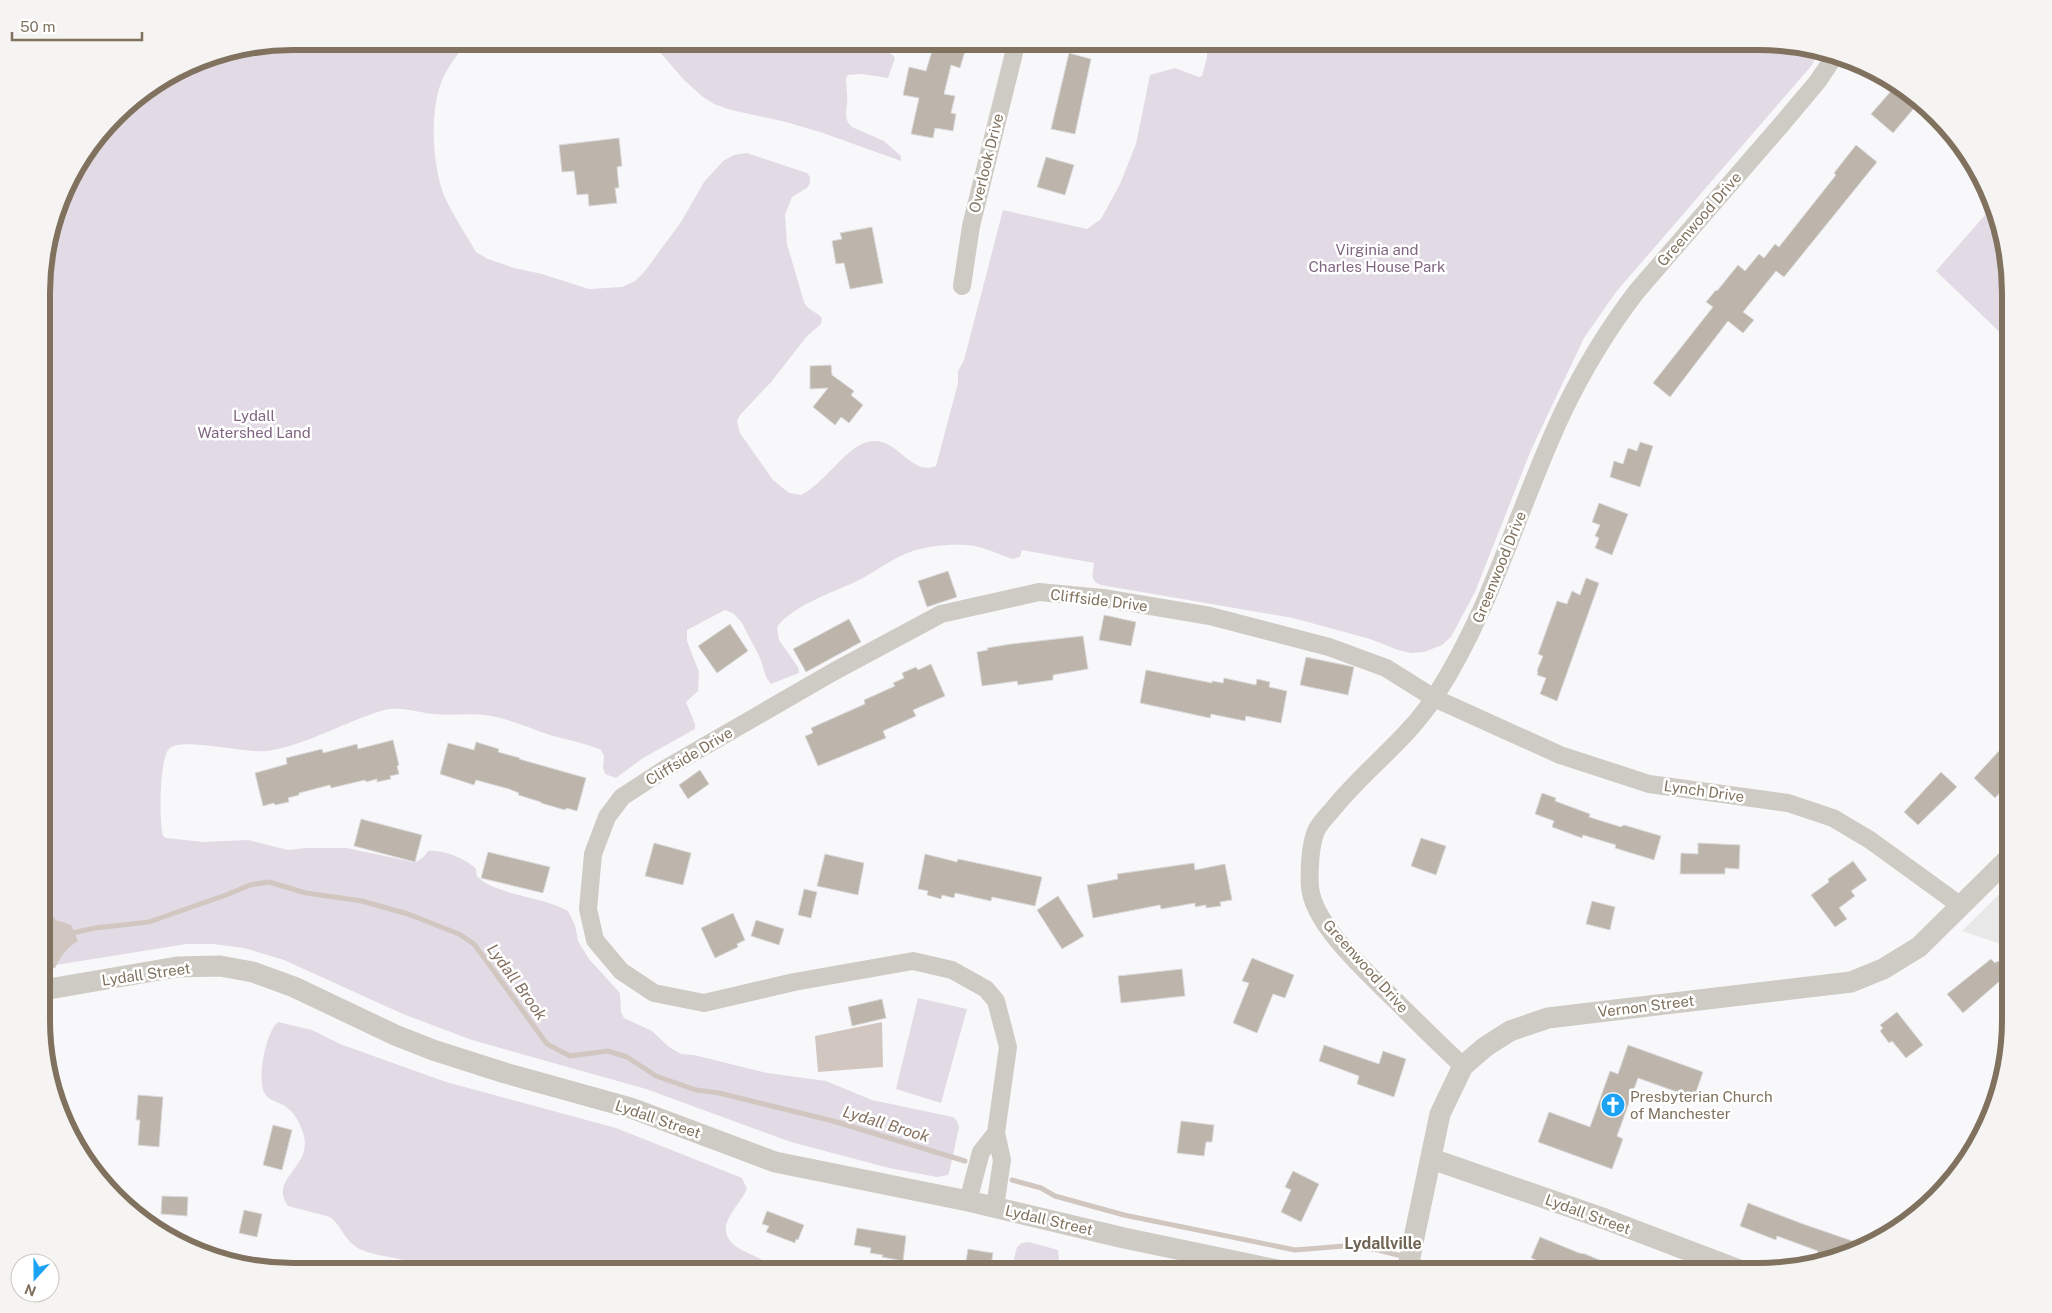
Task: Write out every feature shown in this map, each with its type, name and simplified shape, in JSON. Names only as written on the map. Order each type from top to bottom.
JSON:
[{"type":"street","name":"Overlook Drive","points":[[962,286],[971,226],[1015,50]]},
{"type":"street","name":"Greenwood Drive","points":[[1464,1066],[1445,1050],[1338,940],[1320,916],[1310,889],[1310,859],[1316,831],[1349,789],[1406,735],[1434,698],[1455,664],[1476,623],[1562,415],[1590,359],[1637,290],[1781,125],[1818,81],[1831,61]]},
{"type":"street","name":"Cliffside Drive","points":[[995,1207],[1002,1160],[996,1133],[1008,1047],[996,1001],[986,989],[952,970],[913,961],[794,982],[704,1003],[654,993],[621,971],[596,940],[588,909],[593,854],[607,817],[622,797],[665,769],[833,672],[941,614],[1039,592],[1103,598],[1210,616],[1329,647],[1386,668],[1434,698]]},
{"type":"street","name":"Lynch Drive","points":[[1434,698],[1560,755],[1649,784],[1788,803],[1833,818],[1870,840],[1961,906]]},
{"type":"street","name":"Vernon Street","points":[[1409,1263],[1440,1114],[1464,1066],[1485,1047],[1510,1031],[1548,1018],[1851,982],[1883,969],[1919,947],[2002,865]]},
{"type":"street","name":"Lydall Street","points":[[50,989],[177,967],[220,966],[253,972],[294,987],[395,1035],[434,1050],[504,1073],[631,1108],[775,1162],[968,1201],[1124,1238],[1244,1263]]},
{"type":"street","points":[[968,1201],[981,1152],[996,1133]]},
{"type":"street","name":"Lydall Street","points":[[1432,1159],[1605,1219],[1721,1263]]},
{"type":"shaded area","points":[[2002,891],[2002,944],[1962,931]]},
{"type":"shaded area","points":[[50,914],[56,920],[71,925],[78,941],[64,953],[55,968],[50,969]]},
{"type":"shaded area","points":[[882,1022],[883,1067],[818,1072],[815,1036]]},
{"type":"green space","points":[[293,50],[461,50],[443,77],[435,111],[434,145],[436,162],[443,193],[449,206],[476,252],[488,259],[514,268],[542,274],[589,289],[622,287],[635,281],[645,271],[681,222],[704,182],[723,161],[734,155],[747,153],[807,173],[810,177],[810,183],[807,188],[792,197],[785,215],[787,244],[804,302],[822,318],[821,324],[807,336],[772,381],[740,415],[737,421],[740,433],[773,480],[789,493],[801,495],[818,483],[851,451],[867,442],[878,441],[887,444],[918,466],[927,468],[936,466],[958,383],[958,371],[964,360],[1003,210],[1087,229],[1101,219],[1120,184],[1136,144],[1150,75],[1175,68],[1199,77],[1202,76],[1207,50],[1759,50],[1791,52],[1816,57],[1812,65],[1616,292],[1584,338],[1531,450],[1475,592],[1451,637],[1442,645],[1424,652],[1411,653],[1370,639],[1293,618],[1101,585],[1093,579],[1094,563],[1022,550],[1020,557],[1013,559],[978,547],[946,545],[905,554],[862,578],[813,601],[783,620],[777,627],[779,640],[798,667],[799,673],[771,684],[766,677],[760,658],[742,623],[734,614],[725,610],[687,630],[687,641],[699,672],[698,691],[686,702],[695,724],[695,729],[643,758],[616,778],[605,774],[603,768],[604,756],[601,750],[589,745],[550,735],[494,716],[479,714],[439,715],[402,709],[384,710],[311,739],[267,751],[188,744],[170,748],[166,754],[162,776],[161,805],[163,836],[166,838],[203,842],[248,840],[288,850],[347,848],[413,862],[421,859],[428,851],[447,853],[461,858],[476,869],[480,879],[498,889],[546,902],[568,911],[575,925],[578,941],[589,959],[620,993],[621,1012],[624,1018],[652,1031],[669,1047],[681,1054],[694,1055],[767,1073],[826,1081],[872,1100],[953,1117],[959,1127],[948,1175],[937,1177],[889,1168],[791,1142],[646,1089],[472,1040],[403,1014],[284,960],[244,948],[213,944],[187,944],[50,966],[50,293],[52,261],[58,230],[68,200],[83,171],[100,145],[121,121],[145,100],[185,75],[230,58],[261,52]]},
{"type":"green space","points":[[658,50],[886,51],[895,58],[888,78],[862,74],[848,75],[846,78],[846,116],[852,127],[884,141],[901,156],[901,161],[823,133],[714,104],[684,80]]},
{"type":"green space","points":[[1988,212],[1994,230],[2000,261],[2002,334],[1936,271]]},
{"type":"green space","points":[[918,998],[967,1009],[941,1103],[896,1089]]},
{"type":"green space","points":[[278,1022],[312,1030],[340,1044],[446,1082],[616,1128],[742,1178],[747,1189],[728,1220],[726,1227],[727,1235],[731,1242],[740,1249],[769,1263],[413,1263],[362,1250],[347,1239],[330,1217],[288,1206],[283,1196],[283,1187],[299,1163],[305,1143],[299,1122],[294,1115],[285,1106],[268,1098],[262,1088],[262,1068],[266,1045]]},
{"type":"green space","points":[[1029,1242],[1058,1250],[1059,1259],[1057,1263],[1013,1263],[1017,1247],[1022,1243]]},
{"type":"building","points":[[932,50],[965,50],[960,68],[951,65],[944,94],[955,96],[951,113],[956,114],[953,131],[935,128],[933,138],[911,134],[919,98],[903,95],[909,67],[926,71]]},
{"type":"building","points":[[1069,53],[1091,59],[1075,134],[1051,129]]},
{"type":"building","points":[[1892,90],[1915,107],[1893,133],[1871,114]]},
{"type":"building","points":[[619,138],[622,166],[617,167],[619,188],[615,188],[617,203],[589,206],[588,194],[577,195],[574,171],[562,172],[559,145]]},
{"type":"building","points":[[1856,145],[1877,162],[1784,277],[1776,271],[1743,312],[1754,320],[1743,333],[1728,321],[1670,397],[1653,383],[1713,307],[1706,302],[1738,265],[1745,271],[1759,254],[1764,258],[1775,244],[1779,247],[1836,175],[1834,173]]},
{"type":"building","points":[[1046,157],[1074,165],[1065,195],[1037,187]]},
{"type":"building","points":[[872,227],[883,283],[850,289],[844,263],[836,264],[832,241],[842,239],[840,233]]},
{"type":"building","points":[[831,365],[832,375],[854,391],[851,395],[863,405],[849,423],[841,417],[835,425],[813,407],[828,388],[810,389],[810,366]]},
{"type":"building","points":[[1640,442],[1653,446],[1640,487],[1610,477],[1614,461],[1623,464],[1628,448],[1637,451]]},
{"type":"building","points":[[1599,503],[1628,514],[1612,555],[1595,548],[1599,538],[1595,536],[1600,525],[1592,522]]},
{"type":"building","points":[[948,571],[957,597],[927,607],[918,581]]},
{"type":"building","points":[[1586,578],[1599,583],[1557,701],[1540,694],[1546,678],[1537,675],[1543,656],[1538,654],[1557,601],[1567,604],[1572,591],[1580,595]]},
{"type":"building","points":[[1104,615],[1136,622],[1131,646],[1099,640]]},
{"type":"building","points":[[849,619],[861,642],[806,672],[793,649]]},
{"type":"building","points":[[730,624],[748,651],[717,673],[698,646]]},
{"type":"building","points":[[1083,636],[1088,669],[1053,675],[1053,680],[1018,685],[1017,681],[982,686],[977,652],[988,650],[987,648],[1011,644]]},
{"type":"building","points":[[1306,657],[1354,667],[1348,695],[1300,685]]},
{"type":"building","points":[[931,664],[945,696],[913,710],[916,716],[883,731],[886,738],[818,766],[805,736],[813,733],[811,728],[865,704],[864,700],[895,686],[893,683],[904,678],[902,673],[916,667],[918,670]]},
{"type":"building","points":[[1146,670],[1212,683],[1212,681],[1223,683],[1224,678],[1256,685],[1257,679],[1270,682],[1269,687],[1287,691],[1281,723],[1246,716],[1245,721],[1211,714],[1210,718],[1140,703]]},
{"type":"building","points":[[393,740],[399,765],[397,766],[399,774],[390,776],[391,779],[377,782],[377,779],[366,782],[365,780],[331,788],[330,785],[299,793],[299,795],[288,798],[289,802],[263,806],[255,773],[287,764],[286,758],[322,749],[323,753],[357,744],[358,749]]},
{"type":"building","points":[[476,742],[499,749],[498,752],[519,759],[586,778],[577,811],[566,808],[565,810],[541,803],[518,795],[519,793],[509,789],[476,780],[474,785],[440,774],[448,743],[474,750]]},
{"type":"building","points":[[2002,748],[2002,790],[1995,798],[1974,778]]},
{"type":"building","points":[[700,770],[709,784],[688,799],[679,785]]},
{"type":"building","points":[[1941,772],[1957,787],[1918,825],[1904,812]]},
{"type":"building","points":[[1542,793],[1556,798],[1555,801],[1590,814],[1589,817],[1621,827],[1624,825],[1661,836],[1654,860],[1615,848],[1616,845],[1583,835],[1582,838],[1552,827],[1554,821],[1535,814]]},
{"type":"building","points":[[361,819],[422,835],[415,862],[354,846]]},
{"type":"building","points":[[1421,838],[1446,846],[1436,875],[1411,866]]},
{"type":"building","points":[[654,843],[691,853],[683,885],[645,876]]},
{"type":"building","points":[[1698,843],[1740,845],[1739,869],[1725,868],[1725,874],[1680,874],[1681,853],[1698,854]]},
{"type":"building","points":[[488,852],[550,867],[543,893],[481,878]]},
{"type":"building","points":[[825,854],[864,863],[858,895],[817,886]]},
{"type":"building","points":[[925,854],[957,862],[958,859],[1042,877],[1035,906],[992,897],[991,901],[955,893],[954,898],[942,895],[941,899],[927,895],[928,891],[918,889]]},
{"type":"building","points":[[1853,861],[1867,880],[1851,891],[1855,896],[1839,908],[1847,919],[1835,927],[1811,895],[1829,882],[1828,879]]},
{"type":"building","points":[[1194,863],[1195,870],[1225,864],[1232,900],[1220,902],[1221,906],[1206,908],[1206,905],[1195,907],[1195,903],[1161,909],[1160,905],[1093,918],[1087,885],[1118,879],[1117,874]]},
{"type":"building","points":[[804,889],[817,892],[811,918],[798,915]]},
{"type":"building","points":[[1058,896],[1084,936],[1062,949],[1037,910]]},
{"type":"building","points":[[1592,901],[1615,907],[1610,930],[1586,924]]},
{"type":"building","points":[[733,913],[745,940],[737,944],[738,947],[715,958],[701,928]]},
{"type":"building","points":[[756,920],[784,929],[779,945],[751,936]]},
{"type":"building","points":[[1252,958],[1294,975],[1285,998],[1273,994],[1257,1033],[1233,1023],[1249,983],[1242,981]]},
{"type":"building","points":[[1991,959],[1995,963],[1998,961],[2002,965],[2002,979],[1963,1013],[1947,994]]},
{"type":"building","points":[[1182,969],[1185,996],[1121,1003],[1118,976]]},
{"type":"building","points":[[882,999],[886,1018],[852,1026],[848,1007]]},
{"type":"building","points":[[1897,1012],[1923,1045],[1906,1058],[1892,1041],[1889,1043],[1880,1031],[1883,1028],[1880,1025]]},
{"type":"building","points":[[1324,1045],[1379,1064],[1383,1051],[1406,1059],[1394,1097],[1357,1084],[1359,1076],[1319,1061]]},
{"type":"building","name":"Presbyterian Church of Manchester","points":[[1628,1045],[1703,1072],[1694,1098],[1638,1078],[1617,1136],[1623,1139],[1612,1169],[1538,1142],[1549,1112],[1590,1127],[1610,1071],[1618,1074]]},
{"type":"building","points":[[138,1095],[163,1097],[159,1147],[138,1145],[140,1120],[136,1120]]},
{"type":"building","points":[[1181,1121],[1214,1125],[1212,1142],[1206,1142],[1204,1156],[1177,1153]]},
{"type":"building","points":[[273,1125],[292,1130],[282,1170],[263,1165]]},
{"type":"building","points":[[1293,1171],[1319,1184],[1301,1222],[1281,1212],[1291,1190],[1285,1187]]},
{"type":"building","points":[[162,1196],[188,1197],[187,1216],[161,1214]]},
{"type":"building","points":[[1748,1203],[1857,1243],[1822,1255],[1817,1253],[1818,1251],[1777,1236],[1776,1240],[1740,1226]]},
{"type":"building","points":[[244,1210],[262,1214],[257,1237],[239,1233]]},
{"type":"building","points":[[767,1211],[804,1225],[795,1243],[766,1232],[769,1226],[762,1224]]},
{"type":"building","points":[[857,1228],[906,1236],[903,1261],[882,1257],[883,1255],[870,1253],[871,1248],[854,1245]]},
{"type":"building","points":[[1540,1237],[1607,1263],[1543,1263],[1531,1258]]},
{"type":"building","points":[[968,1249],[993,1253],[991,1263],[966,1263]]},
{"type":"waterway","name":"Lydall Brook","points":[[68,934],[95,928],[149,922],[250,885],[269,882],[306,893],[362,901],[408,914],[459,934],[474,944],[547,1044],[570,1056],[608,1051],[627,1057],[656,1076],[696,1090],[719,1093],[833,1121],[965,1161]]},
{"type":"waterway","name":"Lydall Brook","points":[[1012,1180],[1041,1188],[1055,1196],[1124,1215],[1295,1250],[1344,1246],[1378,1250],[1406,1257]]},
{"type":"waterway","name":"Lydall Brook","points":[[1414,1260],[1424,1263]]},
{"type":"place","name":"Presbyterian Church of Manchester","points":[[1613,1105]]},
{"type":"district","name":"Lydallville","points":[[1383,1243]]},
{"type":"park label","name":"Virginia and Charles House Park","points":[[1377,258]]},
{"type":"park label","name":"Lydall Watershed Land","points":[[254,424]]}]
